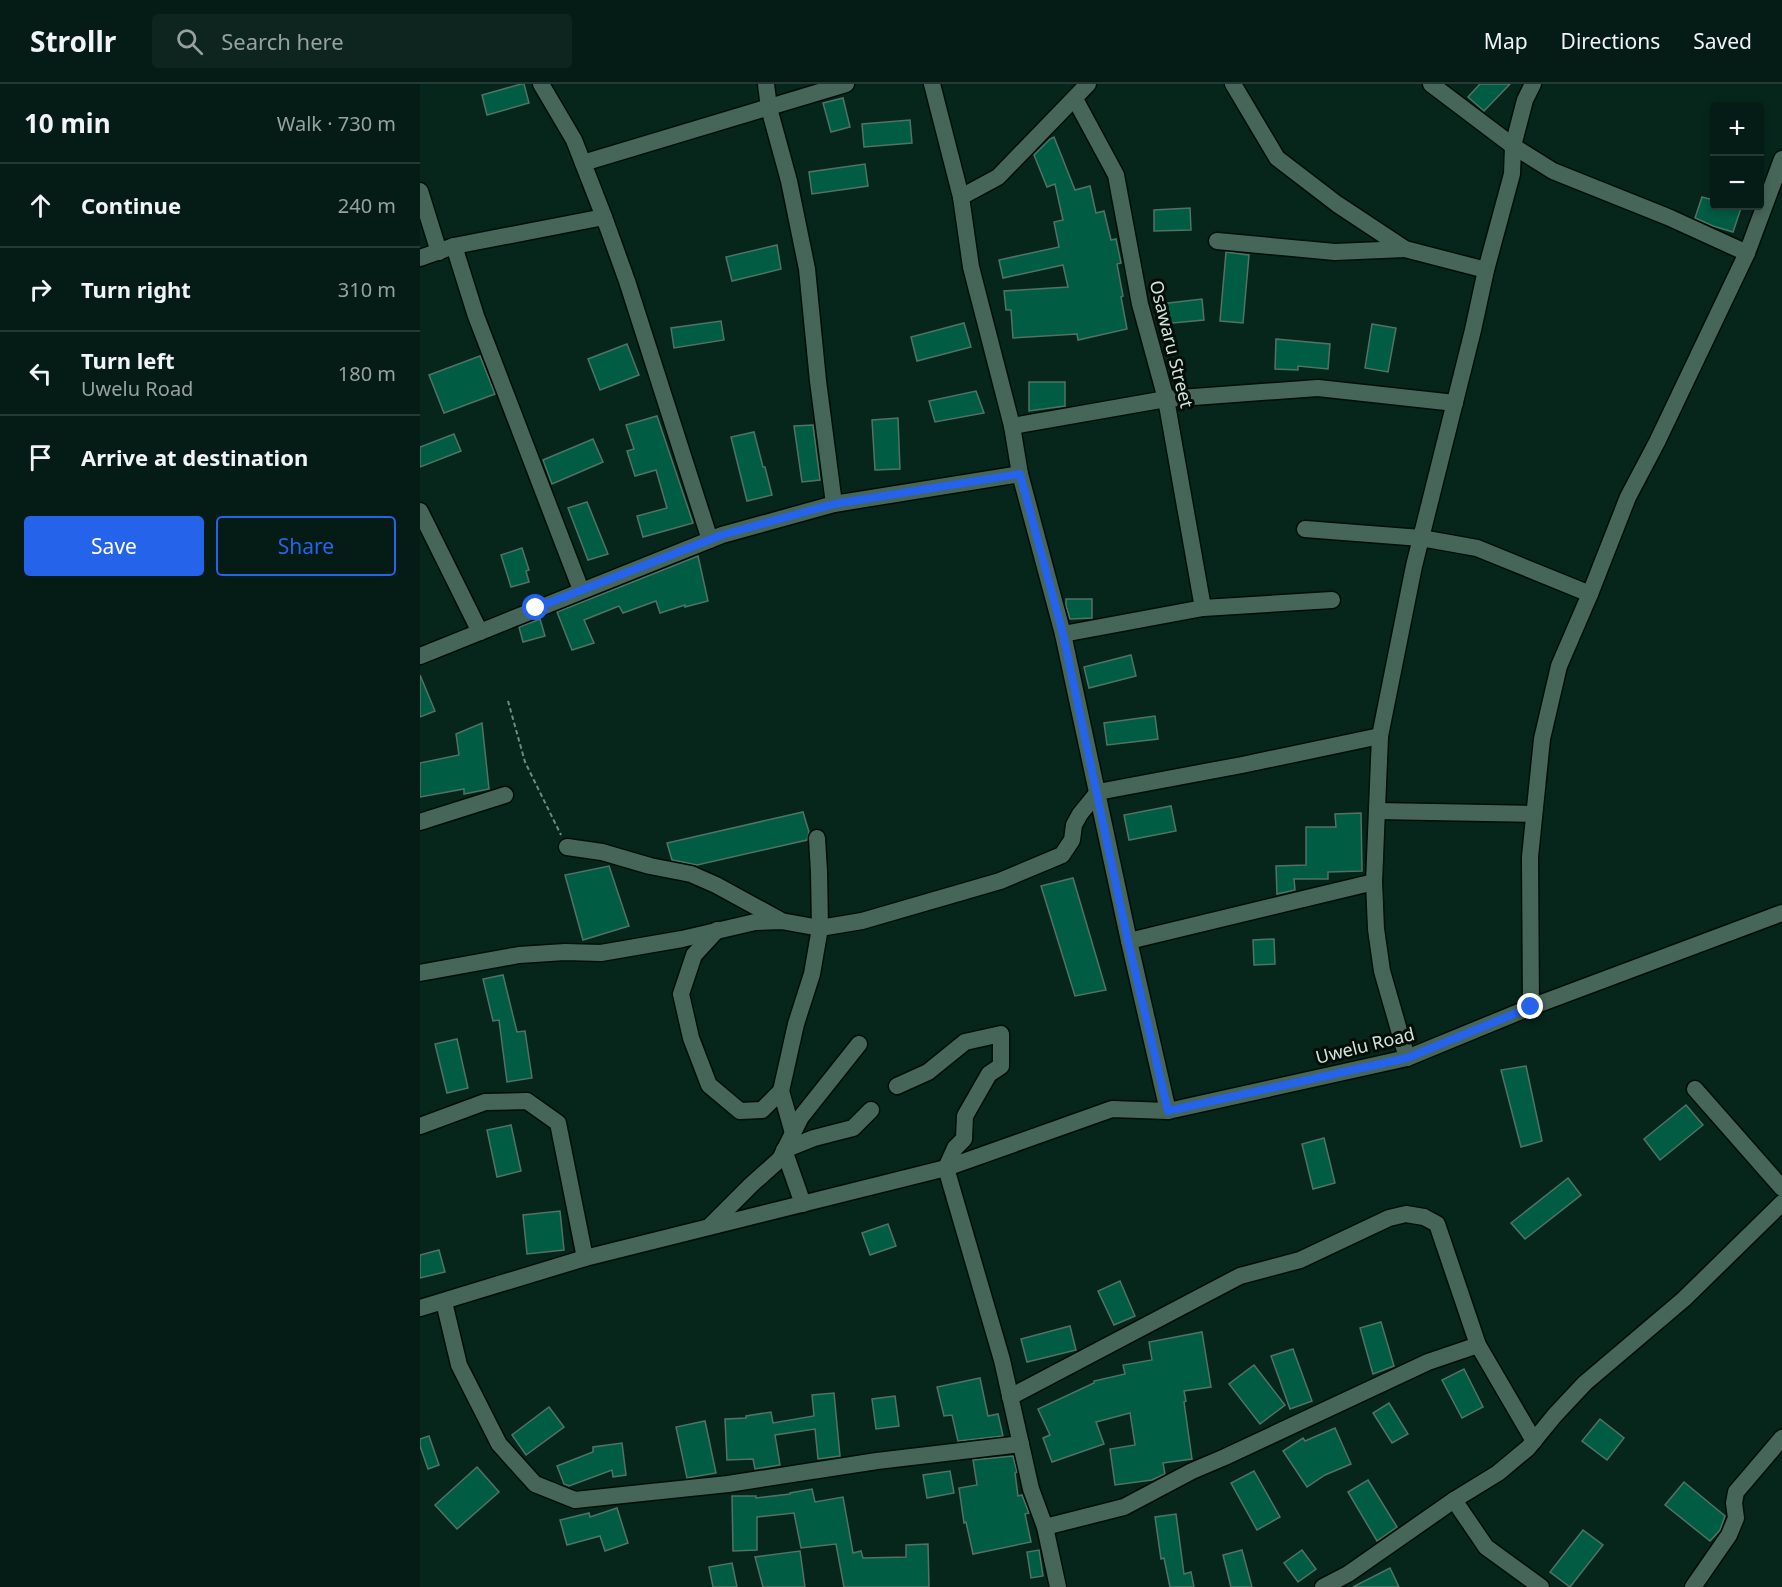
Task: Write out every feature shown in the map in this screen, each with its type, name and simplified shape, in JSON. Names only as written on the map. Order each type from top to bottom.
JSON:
[{"type":"street","points":[[541,84],[574,140],[604,218],[627,281],[710,540]]},
{"type":"street","points":[[766,84],[769,108],[789,181],[807,269],[818,381],[834,504]]},
{"type":"street","points":[[583,163],[846,84]]},
{"type":"street","points":[[932,84],[961,196],[971,267],[1012,426],[1020,474],[1063,634],[1128,941],[1168,1111]]},
{"type":"street","points":[[961,196],[998,177],[1088,84]]},
{"type":"street","points":[[1233,84],[1277,158],[1337,204],[1405,249]]},
{"type":"street","points":[[1431,84],[1513,146],[1553,171],[1747,253]]},
{"type":"street","points":[[1407,1058],[1382,971],[1376,929],[1374,882],[1380,736],[1420,538],[1512,174],[1513,146],[1525,100],[1533,84]]},
{"type":"street","name":"Osawaru Street","points":[[1075,99],[1116,175],[1140,304],[1166,399],[1203,608]]},
{"type":"street","points":[[1531,1007],[1530,857],[1542,740],[1559,666],[1628,497],[1657,442],[1747,253],[1782,159]]},
{"type":"street","points":[[420,191],[476,316],[581,590]]},
{"type":"street","points":[[420,258],[447,249],[604,218]]},
{"type":"street","points":[[1217,241],[1335,252],[1405,249],[1486,270]]},
{"type":"street","points":[[1012,426],[1166,399],[1318,388],[1455,403]]},
{"type":"street","points":[[420,656],[710,540],[834,504],[1020,474]]},
{"type":"street","points":[[420,511],[480,632]]},
{"type":"street","points":[[1305,529],[1420,538],[1478,548],[1590,594]]},
{"type":"street","points":[[1063,634],[1203,608],[1332,600]]},
{"type":"street","points":[[420,973],[519,955],[565,952],[601,953],[682,939],[755,922],[781,921],[819,928],[862,921],[1000,881],[1062,855],[1072,840],[1074,825],[1080,814],[1098,792],[1380,736]]},
{"type":"street","points":[[420,822],[506,795]]},
{"type":"street","points":[[1377,811],[1534,814]]},
{"type":"street","points":[[793,1134],[781,1091],[796,1024],[812,974],[819,928],[819,872],[816,838]]},
{"type":"street","points":[[567,847],[602,852],[650,866],[691,874],[716,885],[781,921]]},
{"type":"street","points":[[1128,941],[1374,882]]},
{"type":"street","name":"Uwelu Road","points":[[420,1308],[585,1258],[946,1168],[1112,1109],[1168,1111],[1407,1058],[1531,1007],[1782,913]]},
{"type":"street","points":[[717,930],[694,955],[681,994],[691,1038],[705,1075],[709,1085],[740,1111],[762,1110],[781,1091]]},
{"type":"street","points":[[897,1086],[928,1072],[965,1042],[1001,1034],[1001,1066],[989,1074],[965,1116],[964,1138],[955,1148],[946,1168],[1002,1360],[1031,1490],[1045,1527],[1057,1587]]},
{"type":"street","points":[[709,1227],[780,1159],[801,1117],[859,1044]]},
{"type":"street","points":[[1695,1089],[1782,1188]]},
{"type":"street","points":[[420,1126],[485,1102],[527,1101],[558,1123],[585,1258]]},
{"type":"street","points":[[784,1150],[814,1138],[853,1128],[870,1110]]},
{"type":"street","points":[[784,1150],[803,1204]]},
{"type":"street","points":[[1323,1587],[1351,1581],[1454,1500],[1498,1473],[1528,1448],[1585,1383],[1684,1299],[1782,1203]]},
{"type":"street","points":[[1010,1397],[1240,1276],[1300,1260],[1389,1218],[1406,1214],[1424,1217],[1437,1224],[1478,1345],[1534,1441]]},
{"type":"street","points":[[444,1302],[459,1365],[499,1444],[535,1484],[575,1500],[728,1484],[877,1461],[1021,1444]]},
{"type":"street","points":[[1045,1527],[1124,1507],[1192,1471],[1428,1362],[1478,1345]]},
{"type":"street","points":[[1693,1587],[1729,1535],[1736,1518],[1734,1503],[1736,1492],[1782,1438]]},
{"type":"street","points":[[1454,1500],[1485,1547],[1541,1587]]},
{"type":"path","points":[[508,701],[525,762],[567,847]]},
{"type":"building","points":[[524,84],[529,103],[487,115],[482,95]]},
{"type":"building","points":[[1480,84],[1510,84],[1484,111],[1468,97]]},
{"type":"building","points":[[843,98],[850,127],[831,132],[823,103]]},
{"type":"building","points":[[910,120],[912,143],[864,147],[862,124]]},
{"type":"building","points":[[1054,137],[1075,190],[1090,186],[1096,213],[1104,211],[1111,240],[1116,239],[1121,263],[1117,264],[1123,296],[1121,297],[1127,329],[1078,340],[1077,334],[1013,338],[1011,310],[1006,310],[1004,291],[1068,287],[1063,265],[1003,278],[999,260],[1059,247],[1054,222],[1063,220],[1055,184],[1047,187],[1034,155]]},
{"type":"building","points":[[865,164],[868,186],[812,194],[809,172]]},
{"type":"building","points":[[1702,197],[1710,199],[1710,210],[1740,210],[1733,232],[1695,218]]},
{"type":"building","points":[[1190,208],[1191,230],[1154,231],[1154,210]]},
{"type":"building","points":[[777,245],[781,269],[732,281],[726,257]]},
{"type":"building","points":[[1226,252],[1249,255],[1243,323],[1220,321]]},
{"type":"building","points":[[1202,299],[1204,320],[1162,324],[1160,304]]},
{"type":"building","points":[[721,321],[724,340],[674,348],[671,328]]},
{"type":"building","points":[[964,323],[971,347],[917,361],[911,337]]},
{"type":"building","points":[[1372,324],[1396,328],[1388,372],[1365,368]]},
{"type":"building","points":[[1276,339],[1330,344],[1328,369],[1298,366],[1298,370],[1275,369]]},
{"type":"building","points":[[627,344],[639,375],[600,390],[588,359]]},
{"type":"building","points":[[480,356],[495,394],[444,413],[429,375]]},
{"type":"building","points":[[1029,382],[1065,382],[1065,406],[1029,411]]},
{"type":"building","points":[[976,391],[984,413],[935,422],[929,401]]},
{"type":"building","points":[[657,416],[693,523],[643,537],[637,516],[667,508],[656,470],[635,476],[627,451],[634,449],[626,425]]},
{"type":"building","points":[[898,418],[900,469],[875,470],[872,420]]},
{"type":"building","points":[[813,425],[820,480],[802,482],[794,426]]},
{"type":"building","points":[[754,432],[772,495],[747,501],[731,437]]},
{"type":"building","points":[[454,434],[461,451],[420,467],[420,447]]},
{"type":"building","points":[[593,439],[603,462],[552,484],[543,460]]},
{"type":"building","points":[[587,502],[608,554],[588,560],[568,508]]},
{"type":"building","points":[[522,548],[529,570],[526,571],[529,582],[511,587],[501,555]]},
{"type":"building","points":[[698,556],[708,601],[660,613],[656,601],[623,613],[619,606],[584,620],[594,643],[572,650],[557,612]]},
{"type":"building","points":[[1066,599],[1092,599],[1092,618],[1070,619]]},
{"type":"building","points":[[540,619],[545,636],[523,642],[519,627]]},
{"type":"building","points":[[1131,655],[1136,676],[1089,688],[1084,667]]},
{"type":"building","points":[[420,675],[435,711],[420,717]]},
{"type":"building","points":[[1155,716],[1158,739],[1107,745],[1104,723]]},
{"type":"building","points":[[482,723],[489,789],[464,794],[464,789],[420,797],[420,763],[459,755],[456,734]]},
{"type":"building","points":[[1171,806],[1176,831],[1129,840],[1124,815]]},
{"type":"building","points":[[803,812],[809,832],[807,840],[697,865],[672,860],[667,843]]},
{"type":"building","points":[[1361,813],[1362,871],[1328,872],[1328,879],[1294,879],[1295,890],[1277,894],[1276,866],[1306,865],[1306,827],[1336,827],[1335,814]]},
{"type":"building","points":[[609,866],[629,926],[583,940],[565,875]]},
{"type":"building","points":[[1073,878],[1106,990],[1075,996],[1041,886]]},
{"type":"building","points":[[1274,939],[1275,964],[1254,965],[1253,940]]},
{"type":"building","points":[[503,975],[517,1032],[525,1031],[532,1078],[507,1082],[499,1020],[493,1021],[483,979]]},
{"type":"building","points":[[457,1039],[468,1088],[447,1093],[435,1044]]},
{"type":"building","points":[[1526,1066],[1542,1141],[1521,1147],[1501,1070]]},
{"type":"building","points":[[1686,1105],[1703,1125],[1660,1160],[1644,1139]]},
{"type":"building","points":[[511,1125],[521,1171],[497,1177],[487,1130]]},
{"type":"building","points":[[1324,1138],[1335,1183],[1313,1189],[1302,1144]]},
{"type":"building","points":[[1568,1178],[1581,1195],[1525,1239],[1511,1223]]},
{"type":"building","points":[[560,1211],[564,1250],[527,1254],[523,1215]]},
{"type":"building","points":[[888,1224],[896,1246],[870,1255],[862,1233]]},
{"type":"building","points":[[439,1250],[445,1272],[420,1278],[420,1255]]},
{"type":"building","points":[[1120,1281],[1135,1316],[1114,1325],[1098,1291]]},
{"type":"building","points":[[1381,1322],[1394,1366],[1373,1374],[1360,1328]]},
{"type":"building","points":[[1070,1326],[1076,1350],[1027,1362],[1021,1339]]},
{"type":"building","points":[[1202,1332],[1211,1387],[1184,1391],[1192,1459],[1163,1463],[1165,1474],[1152,1480],[1115,1485],[1110,1449],[1135,1445],[1130,1413],[1096,1422],[1104,1444],[1052,1462],[1043,1438],[1050,1435],[1038,1409],[1094,1381],[1125,1374],[1123,1365],[1152,1360],[1149,1342]]},
{"type":"building","points":[[1293,1349],[1312,1401],[1290,1409],[1271,1356]]},
{"type":"building","points":[[1254,1365],[1285,1405],[1260,1424],[1229,1384]]},
{"type":"building","points":[[1464,1369],[1483,1407],[1462,1418],[1442,1380]]},
{"type":"building","points":[[980,1378],[988,1416],[998,1414],[1003,1436],[958,1441],[952,1415],[944,1416],[937,1387]]},
{"type":"building","points":[[834,1393],[840,1456],[818,1459],[815,1429],[775,1435],[780,1465],[755,1469],[753,1459],[727,1460],[725,1419],[746,1418],[746,1416],[771,1412],[773,1423],[814,1416],[812,1395]]},
{"type":"building","points":[[895,1396],[899,1426],[876,1429],[872,1399]]},
{"type":"building","points":[[1389,1403],[1408,1434],[1392,1443],[1373,1413]]},
{"type":"building","points":[[549,1407],[564,1427],[526,1455],[512,1435]]},
{"type":"building","points":[[1600,1419],[1624,1438],[1607,1460],[1582,1441]]},
{"type":"building","points":[[705,1421],[716,1473],[687,1478],[676,1427]]},
{"type":"building","points":[[1335,1428],[1351,1464],[1325,1475],[1307,1487],[1283,1451],[1303,1438],[1305,1441]]},
{"type":"building","points":[[429,1436],[439,1465],[428,1469],[420,1446],[420,1439]]},
{"type":"building","points":[[622,1443],[626,1475],[613,1477],[612,1470],[569,1486],[564,1484],[557,1466],[593,1452],[593,1447]]},
{"type":"building","points":[[1013,1456],[1017,1472],[1015,1473],[1018,1496],[1022,1495],[1029,1513],[1025,1514],[1031,1542],[973,1554],[966,1522],[964,1523],[959,1488],[977,1485],[973,1460]]},
{"type":"building","points":[[477,1467],[499,1492],[457,1529],[435,1505]]},
{"type":"building","points":[[950,1471],[954,1493],[927,1498],[923,1475]]},
{"type":"building","points":[[1254,1471],[1280,1517],[1257,1530],[1231,1483]]},
{"type":"building","points":[[1368,1480],[1397,1527],[1377,1541],[1348,1492]]},
{"type":"building","points":[[1684,1482],[1725,1516],[1720,1530],[1710,1541],[1665,1505]]},
{"type":"building","points":[[812,1489],[815,1502],[843,1497],[853,1553],[861,1551],[863,1558],[906,1557],[906,1545],[928,1544],[929,1587],[844,1587],[836,1544],[801,1548],[794,1513],[757,1517],[757,1550],[733,1551],[732,1496],[756,1496],[756,1498]]},
{"type":"building","points":[[617,1508],[628,1543],[605,1551],[600,1536],[567,1545],[560,1520],[589,1513],[590,1517]]},
{"type":"building","points":[[1176,1514],[1184,1574],[1191,1572],[1194,1587],[1170,1587],[1164,1558],[1161,1559],[1155,1517]]},
{"type":"building","points":[[1583,1530],[1603,1545],[1570,1587],[1550,1572]]},
{"type":"building","points":[[1039,1550],[1043,1576],[1031,1578],[1027,1552]]},
{"type":"building","points":[[1242,1550],[1252,1587],[1231,1587],[1223,1555]]},
{"type":"building","points":[[1302,1550],[1316,1569],[1298,1582],[1284,1563]]},
{"type":"building","points":[[800,1551],[805,1587],[763,1587],[755,1557]]},
{"type":"building","points":[[732,1563],[737,1587],[713,1587],[709,1567]]},
{"type":"building","points":[[1390,1568],[1399,1587],[1353,1587]]},
{"type":"route","points":[[536,608],[722,535],[834,504],[1020,474],[1063,634],[1128,941],[1168,1111],[1407,1058],[1531,1007]]}]
